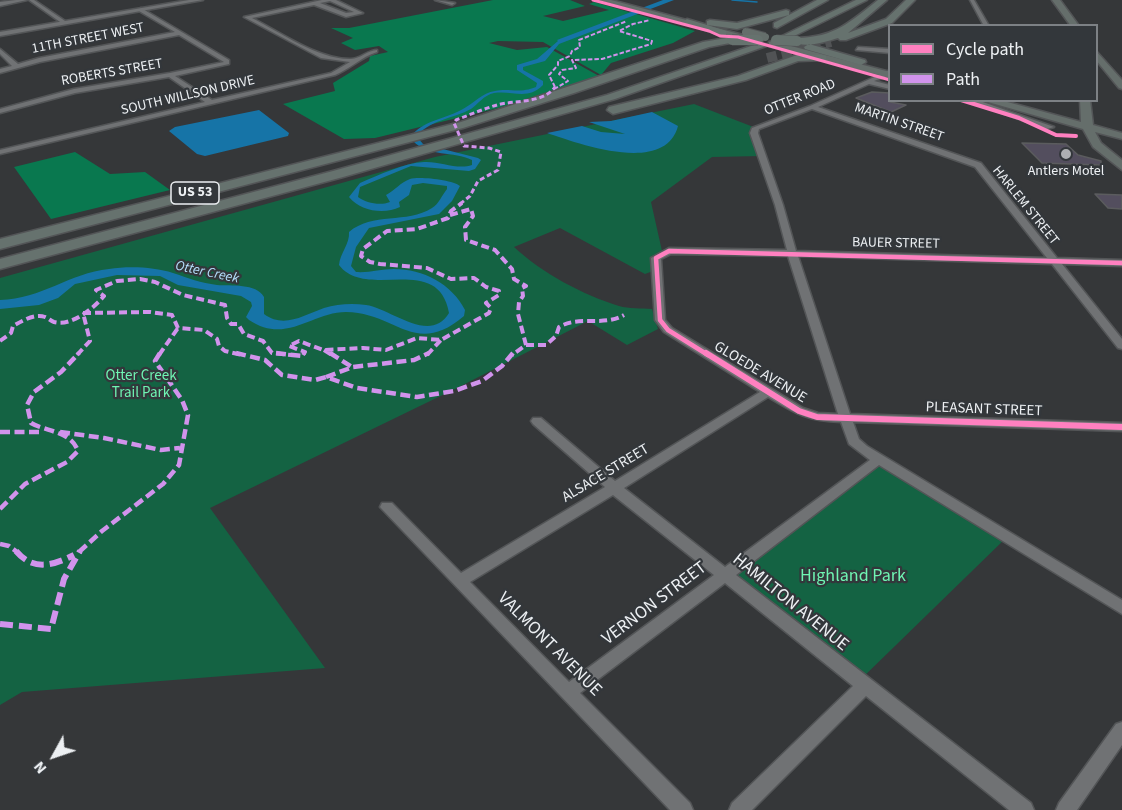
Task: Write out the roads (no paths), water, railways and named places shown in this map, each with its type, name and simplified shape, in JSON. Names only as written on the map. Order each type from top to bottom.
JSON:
[{"type":"highway","points":[[722,84],[766,66],[774,57],[763,40],[764,24],[813,0]]},
{"type":"highway","points":[[687,22],[733,37],[763,40],[824,0]]},
{"type":"highway","name":"US 53","points":[[0,244],[657,71],[763,40],[841,0]]},
{"type":"highway","name":"US 53","points":[[0,264],[465,141],[612,97],[863,0]]},
{"type":"highway","points":[[861,62],[806,45],[807,42],[844,33],[883,0]]},
{"type":"highway","points":[[831,42],[889,21],[911,0]]},
{"type":"highway","points":[[710,23],[737,26],[786,13]]},
{"type":"highway","points":[[462,124],[570,91],[707,44],[763,40],[815,40]]},
{"type":"highway","points":[[465,141],[722,84],[797,58],[822,58]]},
{"type":"main road","points":[[602,0],[687,22]]},
{"type":"main road","points":[[615,0],[632,6]]},
{"type":"main road","points":[[1046,0],[1064,24]]},
{"type":"main road","points":[[1056,0],[1074,24]]},
{"type":"main road","points":[[658,13],[710,23],[822,58],[888,72]]},
{"type":"main road","points":[[763,40],[861,62],[888,72]]},
{"type":"main road","points":[[1098,49],[1122,74]]},
{"type":"main road","points":[[1098,56],[1122,86]]},
{"type":"main road","points":[[1098,70],[1122,97]]},
{"type":"main road","points":[[869,82],[888,72]]},
{"type":"main road","points":[[993,102],[1039,115],[1072,128],[1122,166]]},
{"type":"main road","points":[[1021,102],[1066,114],[1122,136]]},
{"type":"main road","points":[[1066,114],[1076,110],[1078,102]]},
{"type":"main road","points":[[1085,102],[1088,134],[1095,145]]},
{"type":"main road","points":[[1039,115],[1122,129]]},
{"type":"street","points":[[0,4],[25,0]]},
{"type":"street","points":[[30,0],[65,23]]},
{"type":"street","points":[[0,34],[200,0]]},
{"type":"street","points":[[292,0],[303,5]]},
{"type":"street","points":[[248,17],[257,14],[330,0],[360,13],[343,15],[315,3]]},
{"type":"street","points":[[437,0],[452,3]]},
{"type":"street","points":[[972,0],[986,24]]},
{"type":"street","points":[[141,10],[180,33]]},
{"type":"street","points":[[257,14],[240,15],[248,17],[323,57],[354,61]]},
{"type":"street","name":"ROBERTS STREET","points":[[0,111],[74,91],[227,63],[180,33]]},
{"type":"street","name":"11TH STREET WEST","points":[[0,71],[180,33]]},
{"type":"street","points":[[858,49],[888,51]]},
{"type":"street","points":[[0,51],[16,66]]},
{"type":"street","name":"SOUTH WILLSON DRIVE","points":[[0,152],[333,74],[346,69],[362,55],[375,51]]},
{"type":"street","points":[[170,75],[211,103]]},
{"type":"street","points":[[869,82],[888,87]]},
{"type":"street","name":"OTTER ROAD","points":[[794,254],[754,133],[756,128],[869,82]]},
{"type":"street","points":[[975,102],[1050,127]]},
{"type":"street","name":"MARTIN STREET","points":[[812,107],[978,165]]},
{"type":"street","name":"HARLEM STREET","points":[[978,165],[1122,346]]},
{"type":"street","name":"BAUER STREET","points":[[668,330],[660,320],[656,258],[669,251],[1122,263]]},
{"type":"street","points":[[794,254],[853,441],[1122,608]]},
{"type":"street","name":"GLOEDE AVENUE","points":[[668,330],[807,415],[846,418]]},
{"type":"street","name":"ALSACE STREET","points":[[460,581],[768,392]]},
{"type":"street","name":"PLEASANT STREET","points":[[846,418],[1122,427]]},
{"type":"street","name":"HAMILTON AVENUE","points":[[537,421],[614,488],[1023,810]]},
{"type":"street","name":"VERNON STREET","points":[[569,692],[879,459]]},
{"type":"street","name":"VALMONT AVENUE","points":[[387,507],[683,810]]},
{"type":"street","points":[[739,810],[864,687]]},
{"type":"street","points":[[1066,810],[1122,730]]},
{"type":"water","points":[[663,0],[674,0],[559,44],[545,61],[523,67],[523,70],[543,81],[543,85],[537,90],[525,94],[501,92],[490,94],[471,109],[427,127],[417,137],[423,144],[478,158],[481,160],[475,169],[469,171],[411,166],[360,187],[358,197],[382,204],[390,202],[386,195],[410,179],[436,179],[460,186],[452,201],[439,214],[369,228],[356,247],[351,266],[356,272],[405,270],[436,280],[452,293],[465,310],[464,316],[447,328],[432,333],[418,333],[363,314],[346,312],[334,313],[287,328],[262,327],[246,317],[252,306],[251,302],[241,296],[178,285],[160,276],[117,275],[75,284],[58,298],[39,305],[0,309],[0,300],[29,295],[95,271],[133,267],[166,271],[211,284],[255,289],[264,297],[264,314],[279,320],[294,319],[329,307],[355,304],[376,308],[421,325],[431,326],[441,322],[449,313],[442,295],[431,285],[416,280],[366,279],[351,275],[339,265],[349,232],[368,222],[422,213],[437,204],[447,186],[423,183],[412,185],[409,195],[399,202],[400,207],[387,211],[359,206],[349,197],[360,183],[408,165],[424,162],[472,165],[472,160],[465,157],[434,152],[419,146],[413,141],[413,134],[424,125],[467,107],[490,92],[536,87],[537,83],[517,70],[517,65],[537,59],[557,40]]},
{"type":"water","points":[[259,110],[289,133],[288,136],[205,156],[197,154],[169,131],[175,127]]},
{"type":"water","points":[[652,112],[678,126],[670,141],[656,150],[639,153],[619,152],[547,133],[582,126],[601,132],[625,134],[589,122],[611,121]]},
{"type":"waterway","points":[[732,0],[757,2]]},
{"type":"tunnel","points":[[767,58],[831,42]]},
{"type":"place","name":"Antlers Motel","points":[[1066,154]]},
{"type":"water label","name":"Otter Creek","points":[[207,273]]},
{"type":"park label","name":"Otter Creek Trail Park","points":[[141,386]]},
{"type":"park label","name":"Highland Park","points":[[853,577]]}]
